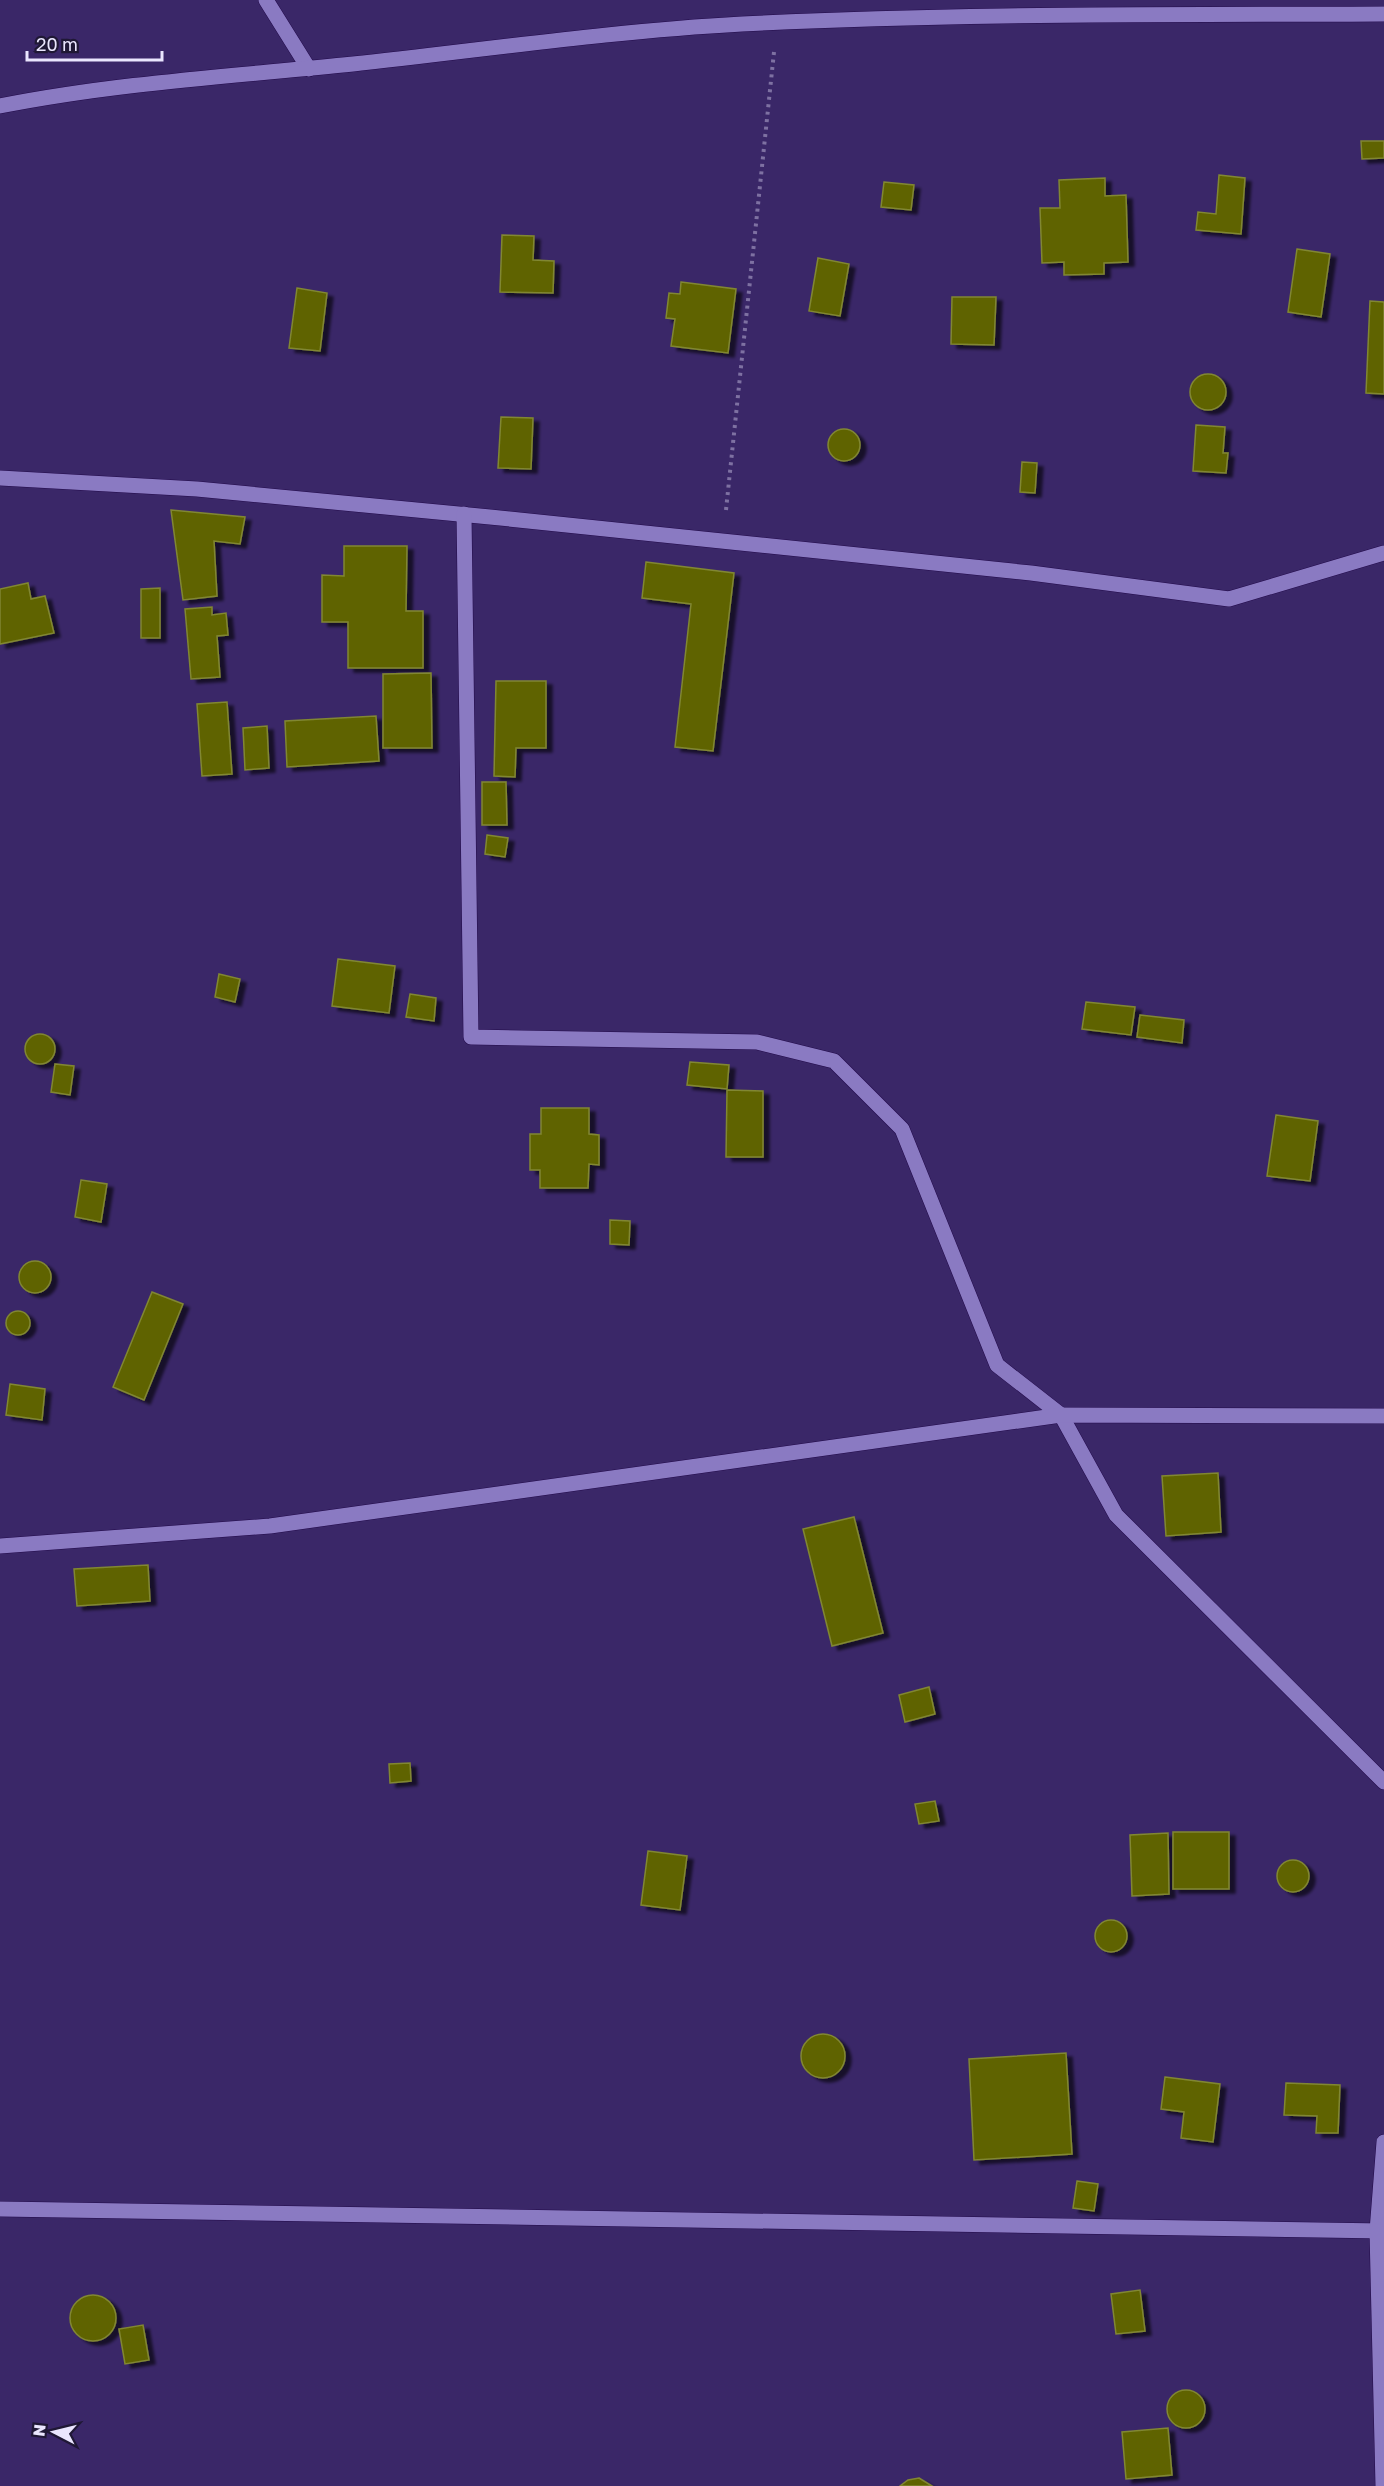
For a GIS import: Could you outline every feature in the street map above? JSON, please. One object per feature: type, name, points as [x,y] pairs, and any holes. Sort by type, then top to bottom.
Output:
[{"type":"street","points":[[266,0],[309,69]]},
{"type":"street","points":[[0,106],[71,92],[309,69],[584,36],[777,23],[1058,14],[1384,14]]},
{"type":"street","points":[[0,477],[197,489],[464,514],[1031,573],[1229,599],[1384,553]]},
{"type":"street","points":[[464,514],[471,1037],[757,1042],[834,1061],[902,1129],[997,1365],[1060,1415],[1116,1515],[1384,1782]]},
{"type":"street","points":[[0,1546],[270,1526],[1060,1415],[1384,1416]]},
{"type":"street","points":[[1383,2486],[1380,2231],[1384,2142]]},
{"type":"street","points":[[0,2209],[1380,2231]]},
{"type":"path","points":[[723,541],[777,23]]},
{"type":"building","points":[[1361,141],[1384,141],[1384,158],[1362,159]]},
{"type":"building","points":[[1219,175],[1245,178],[1241,234],[1196,230],[1198,212],[1216,214]]},
{"type":"building","points":[[1105,178],[1105,196],[1126,195],[1128,262],[1104,263],[1104,274],[1064,275],[1064,262],[1042,263],[1040,208],[1060,208],[1059,180]]},
{"type":"building","points":[[884,182],[914,185],[911,210],[881,207]]},
{"type":"building","points":[[502,235],[534,236],[533,260],[554,261],[553,293],[500,292]]},
{"type":"building","points":[[1297,249],[1330,254],[1321,317],[1288,312]]},
{"type":"building","points":[[818,258],[849,264],[840,316],[809,311]]},
{"type":"building","points":[[681,282],[736,289],[728,353],[671,346],[675,319],[666,318],[669,293],[680,294]]},
{"type":"building","points":[[297,288],[327,293],[320,351],[289,348]]},
{"type":"building","points":[[952,297],[996,297],[994,345],[951,344]]},
{"type":"building","points":[[1370,301],[1384,302],[1384,394],[1366,393]]},
{"type":"building","points":[[1208,374],[1221,379],[1226,392],[1221,405],[1208,410],[1195,405],[1190,392],[1195,379]]},
{"type":"building","points":[[501,417],[533,418],[531,469],[498,468]]},
{"type":"building","points":[[1196,425],[1225,427],[1223,453],[1228,453],[1226,473],[1193,471]]},
{"type":"building","points":[[844,429],[855,434],[860,445],[855,456],[844,461],[833,456],[828,445],[833,434]]},
{"type":"building","points":[[1022,462],[1037,463],[1035,493],[1020,492]]},
{"type":"building","points":[[171,510],[245,517],[240,544],[214,541],[217,596],[183,600]]},
{"type":"building","points":[[344,546],[407,546],[406,611],[423,611],[423,668],[348,668],[348,622],[322,622],[322,575],[344,576]]},
{"type":"building","points":[[646,562],[734,573],[713,751],[675,747],[691,604],[642,598]]},
{"type":"building","points":[[28,583],[31,599],[45,596],[54,633],[0,644],[0,589]]},
{"type":"building","points":[[160,588],[160,638],[141,638],[141,589]]},
{"type":"building","points":[[212,607],[212,615],[226,613],[228,635],[217,636],[220,677],[191,679],[185,609]]},
{"type":"building","points":[[431,673],[432,748],[383,748],[383,674]]},
{"type":"building","points":[[496,681],[546,681],[546,748],[516,748],[515,777],[494,776]]},
{"type":"building","points":[[227,702],[232,774],[202,776],[197,704]]},
{"type":"building","points":[[376,716],[379,761],[287,767],[285,721]]},
{"type":"building","points":[[267,726],[269,768],[245,770],[243,728]]},
{"type":"building","points":[[482,782],[506,782],[507,825],[482,825]]},
{"type":"building","points":[[487,835],[508,838],[505,857],[485,854]]},
{"type":"building","points":[[338,959],[395,966],[389,1013],[332,1006]]},
{"type":"building","points":[[219,974],[240,979],[235,1002],[215,997]]},
{"type":"building","points":[[410,994],[436,998],[434,1021],[406,1017]]},
{"type":"building","points":[[1086,1002],[1135,1007],[1131,1035],[1082,1029]]},
{"type":"building","points":[[1140,1015],[1184,1020],[1182,1043],[1137,1037]]},
{"type":"building","points":[[40,1034],[51,1038],[55,1049],[51,1060],[40,1064],[29,1060],[25,1049],[29,1038]]},
{"type":"building","points":[[690,1062],[729,1065],[727,1089],[687,1085]]},
{"type":"building","points":[[55,1064],[74,1066],[70,1095],[51,1092]]},
{"type":"building","points":[[727,1090],[763,1091],[763,1157],[726,1157]]},
{"type":"building","points":[[541,1108],[589,1108],[589,1134],[599,1135],[599,1165],[589,1164],[588,1188],[540,1188],[540,1170],[530,1170],[530,1134],[541,1134]]},
{"type":"building","points":[[1276,1115],[1318,1121],[1310,1181],[1267,1176]]},
{"type":"building","points":[[81,1180],[107,1184],[101,1222],[75,1217]]},
{"type":"building","points":[[610,1220],[630,1221],[629,1245],[610,1244]]},
{"type":"building","points":[[35,1261],[46,1266],[51,1277],[46,1288],[35,1293],[24,1288],[19,1277],[24,1266]]},
{"type":"building","points":[[152,1292],[183,1304],[144,1400],[113,1387]]},
{"type":"building","points":[[18,1311],[27,1314],[30,1323],[27,1332],[18,1335],[9,1332],[6,1323],[9,1314]]},
{"type":"building","points":[[10,1384],[45,1389],[42,1420],[6,1415]]},
{"type":"building","points":[[1218,1473],[1221,1532],[1166,1536],[1162,1476]]},
{"type":"building","points":[[854,1517],[883,1633],[832,1646],[803,1529]]},
{"type":"building","points":[[148,1565],[150,1601],[77,1606],[74,1569]]},
{"type":"building","points":[[929,1687],[935,1714],[905,1722],[899,1695]]},
{"type":"building","points":[[410,1763],[411,1781],[390,1783],[389,1764]]},
{"type":"building","points":[[935,1801],[939,1821],[919,1824],[915,1804]]},
{"type":"building","points":[[1173,1832],[1229,1832],[1229,1889],[1173,1889]]},
{"type":"building","points":[[1168,1833],[1169,1894],[1132,1896],[1130,1835]]},
{"type":"building","points":[[648,1851],[687,1856],[680,1910],[641,1905]]},
{"type":"building","points":[[1293,1860],[1304,1865],[1309,1876],[1304,1887],[1293,1892],[1282,1887],[1277,1876],[1282,1865]]},
{"type":"building","points":[[1111,1920],[1122,1925],[1127,1936],[1122,1947],[1111,1952],[1100,1947],[1095,1936],[1100,1925]]},
{"type":"building","points":[[823,2034],[838,2041],[845,2056],[838,2071],[823,2078],[808,2071],[801,2056],[808,2041]]},
{"type":"building","points":[[1066,2053],[1072,2154],[974,2160],[969,2059]]},
{"type":"building","points":[[1165,2077],[1220,2084],[1213,2142],[1181,2138],[1184,2112],[1161,2109]]},
{"type":"building","points":[[1286,2083],[1340,2085],[1338,2133],[1316,2133],[1317,2116],[1284,2115]]},
{"type":"building","points":[[1077,2181],[1098,2184],[1094,2211],[1073,2208]]},
{"type":"building","points":[[1140,2290],[1145,2331],[1116,2334],[1111,2294]]},
{"type":"building","points":[[93,2295],[109,2302],[116,2318],[109,2334],[93,2341],[77,2334],[70,2318],[77,2302]]},
{"type":"building","points":[[143,2325],[149,2360],[125,2364],[119,2329]]},
{"type":"building","points":[[1186,2390],[1200,2395],[1205,2409],[1200,2423],[1186,2428],[1172,2423],[1167,2409],[1172,2395]]},
{"type":"building","points":[[1168,2428],[1172,2475],[1126,2479],[1122,2432]]},
{"type":"building","points":[[919,2478],[932,2486],[900,2486],[908,2480]]}]
